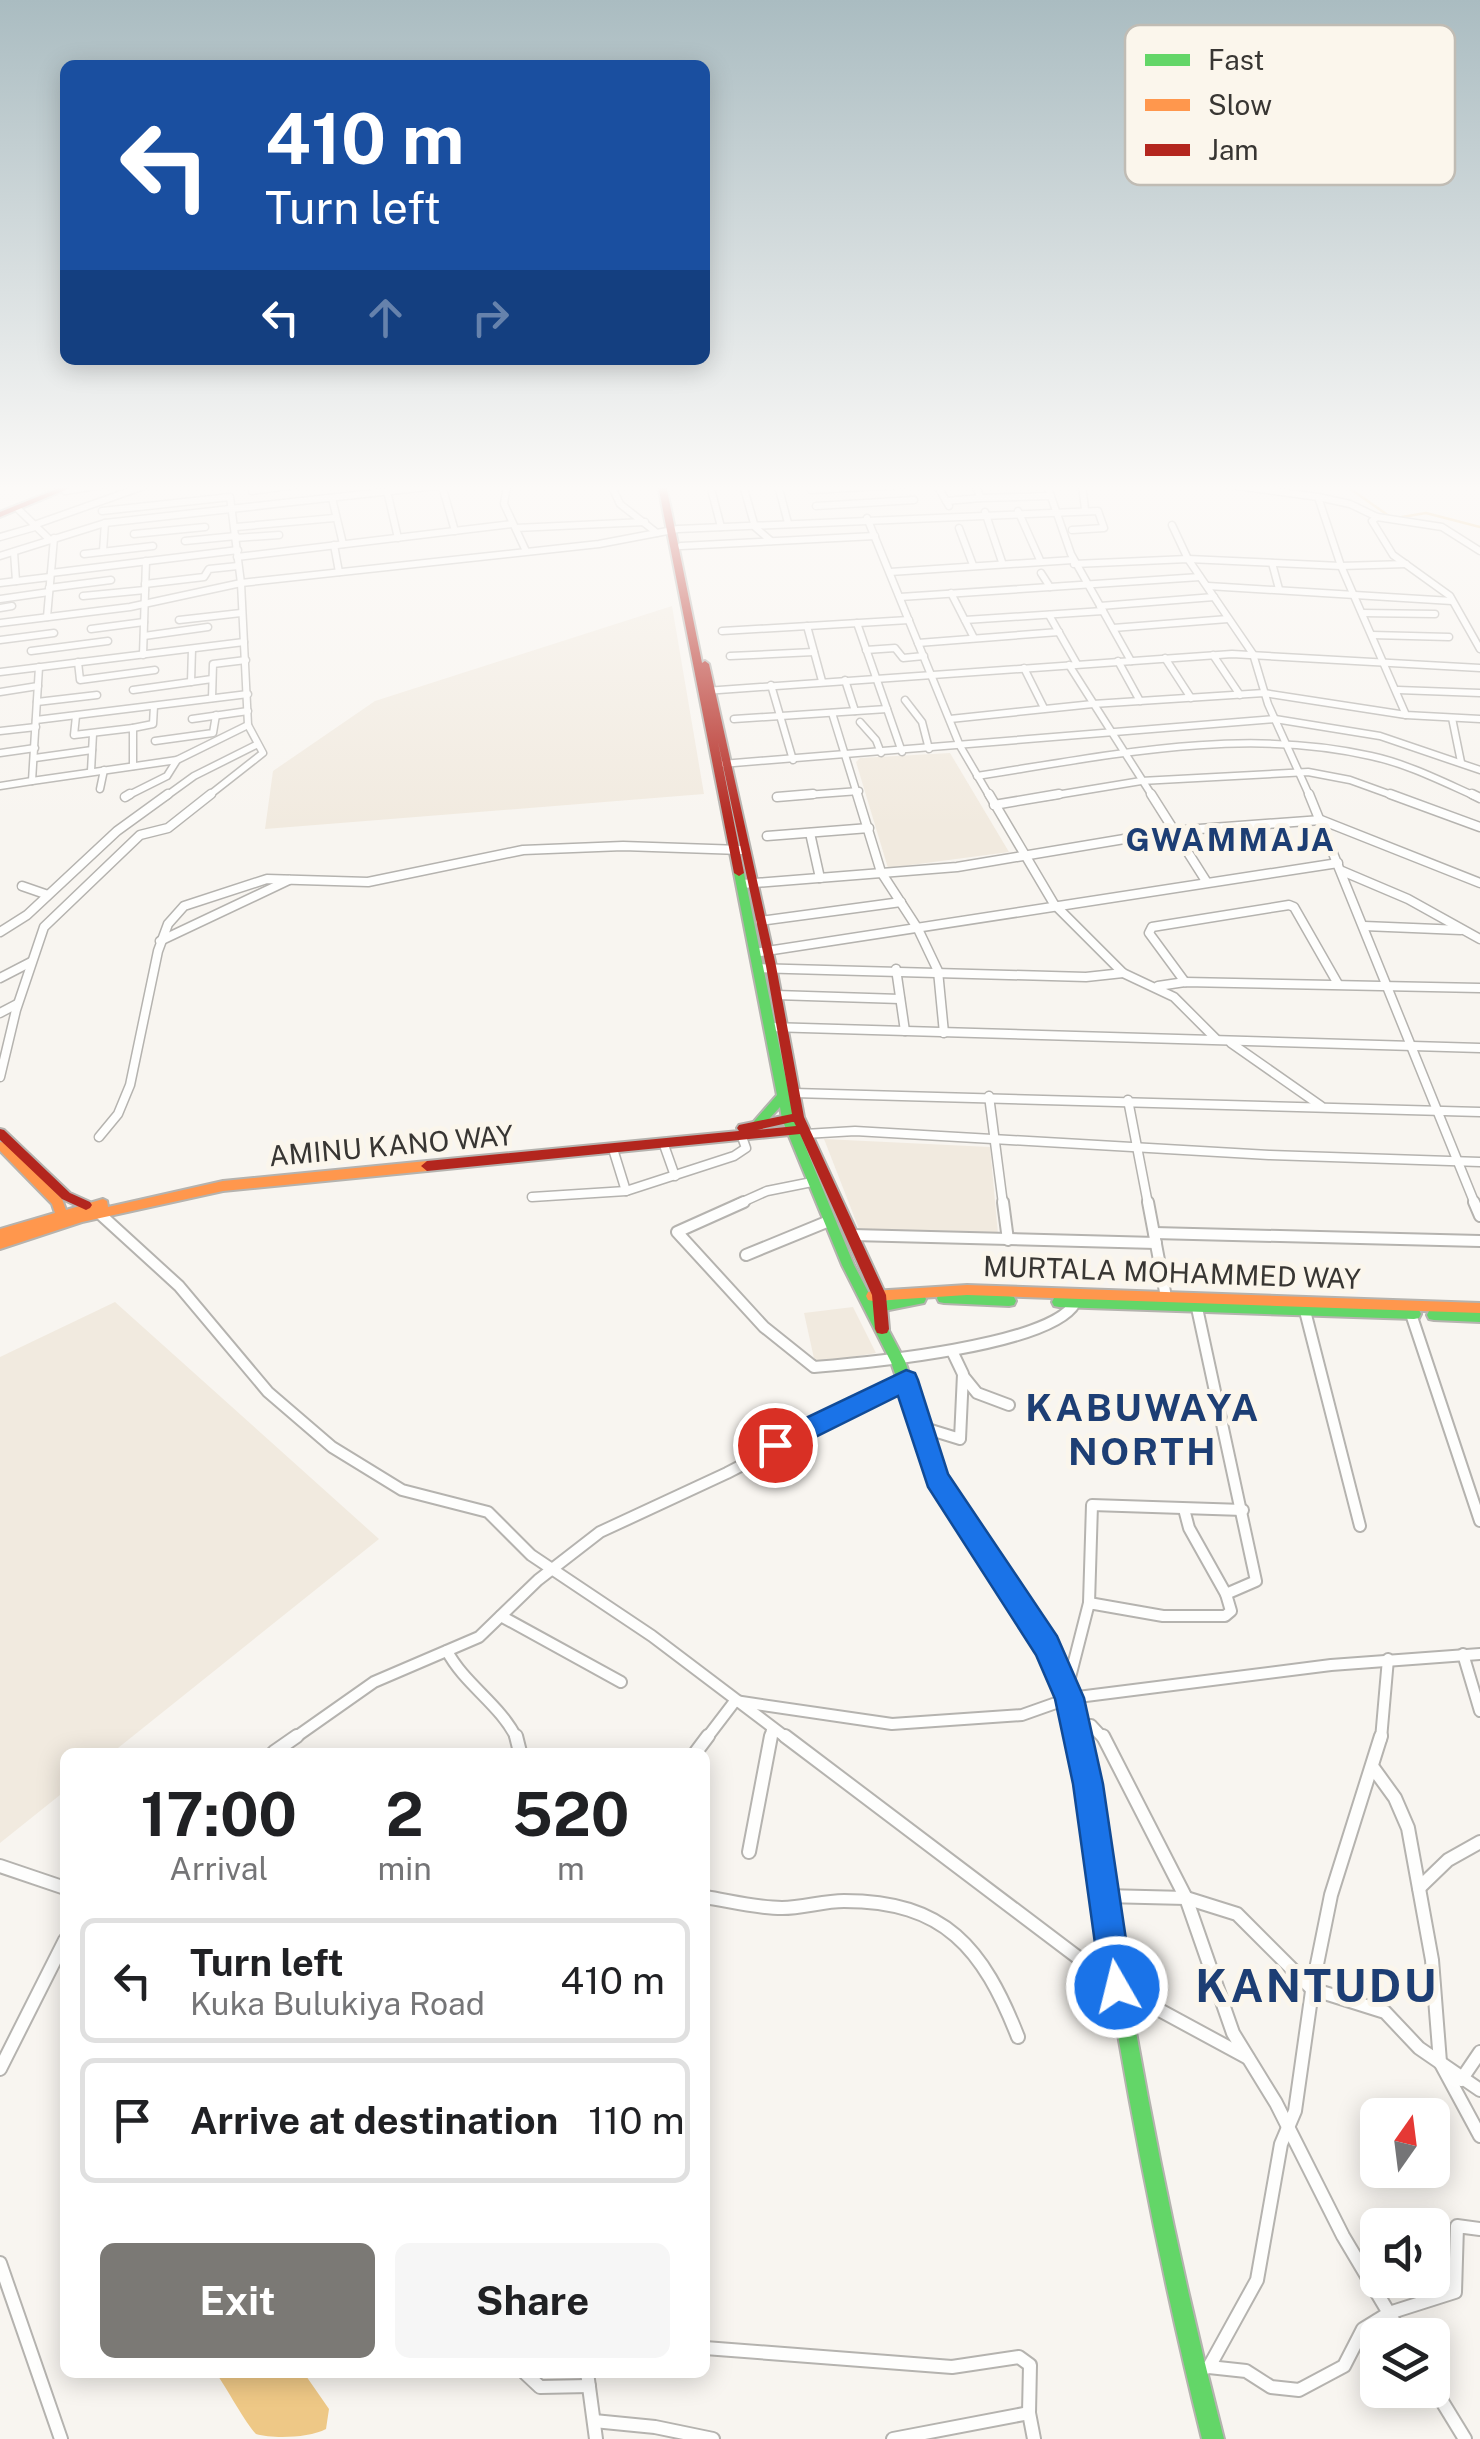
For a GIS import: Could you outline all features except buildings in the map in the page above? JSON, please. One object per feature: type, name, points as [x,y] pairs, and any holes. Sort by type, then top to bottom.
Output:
[{"type":"main road","points":[[685,599],[707,691]]},
{"type":"main road","points":[[690,599],[789,1094],[812,1182],[865,1303],[898,1361],[944,1491],[1046,1646],[1068,1694],[1117,1987],[1202,2369],[1213,2439]]},
{"type":"main road","points":[[762,960],[776,995],[776,1028]]},
{"type":"main road","points":[[761,1130],[789,1094]]},
{"type":"main road","name":"AMINU KANO WAY","points":[[375,1167],[664,1145],[742,1137],[761,1130]]},
{"type":"main road","name":"AMINU KANO WAY","points":[[0,1234],[61,1214],[223,1186],[375,1167],[761,1130],[798,1130]]},
{"type":"main road","points":[[798,1130],[870,1274],[881,1300],[882,1328]]},
{"type":"main road","points":[[0,1133],[66,1196],[94,1209]]},
{"type":"main road","points":[[0,1144],[58,1202],[61,1214]]},
{"type":"main road","name":"AMINU KANO WAY","points":[[0,1244],[94,1209]]},
{"type":"main road","points":[[870,1274],[884,1286],[910,1292]]},
{"type":"main road","name":"MURTALA MOHAMMED WAY","points":[[865,1303],[910,1292],[968,1290],[1480,1308]]},
{"type":"main road","name":"MURTALA MOHAMMED WAY","points":[[881,1300],[946,1298],[1480,1317]]},
{"type":"street","points":[[4,622],[14,599]]},
{"type":"street","points":[[47,618],[48,599]]},
{"type":"street","points":[[79,614],[82,599]]},
{"type":"street","points":[[144,599],[144,655]]},
{"type":"street","points":[[4,622],[173,599]]},
{"type":"street","points":[[178,599],[179,631]]},
{"type":"street","points":[[0,1077],[18,1004],[44,927],[140,835],[166,830],[264,753],[256,745],[248,724],[242,599]]},
{"type":"street","points":[[901,599],[960,746],[1028,854],[1054,904],[1123,973],[1182,1003],[1216,1039]]},
{"type":"street","points":[[954,599],[974,638]]},
{"type":"street","points":[[1095,599],[1131,660]]},
{"type":"street","points":[[965,620],[1206,599]]},
{"type":"street","points":[[1215,599],[1253,654],[1264,693],[1415,1046],[1480,1216]]},
{"type":"street","points":[[1355,599],[1398,690],[1403,714],[1399,738]]},
{"type":"street","points":[[1428,599],[1452,601],[1480,649]]},
{"type":"street","points":[[0,608],[12,606]]},
{"type":"street","points":[[90,643],[92,612]]},
{"type":"street","points":[[179,620],[242,613]]},
{"type":"street","points":[[1362,613],[1435,614]]},
{"type":"street","points":[[1049,615],[1093,704],[1206,882]]},
{"type":"street","points":[[54,648],[56,616]]},
{"type":"street","points":[[722,631],[736,638],[807,626],[909,620]]},
{"type":"street","points":[[1113,628],[1228,620]]},
{"type":"street","points":[[91,628],[144,622]]},
{"type":"street","points":[[857,623],[902,752]]},
{"type":"street","points":[[144,636],[208,624],[208,647]]},
{"type":"street","points":[[106,659],[110,626]]},
{"type":"street","points":[[807,626],[822,681]]},
{"type":"street","points":[[918,643],[1059,632]]},
{"type":"street","points":[[0,640],[54,633]]},
{"type":"street","points":[[1372,635],[1449,637]]},
{"type":"street","points":[[29,668],[32,636]]},
{"type":"street","points":[[736,638],[734,656],[814,652]]},
{"type":"street","points":[[31,651],[108,641]]},
{"type":"street","points":[[0,672],[244,642]]},
{"type":"street","points":[[866,650],[895,648],[903,658],[924,656]]},
{"type":"street","points":[[191,682],[192,649]]},
{"type":"street","points":[[155,654],[156,687]]},
{"type":"street","points":[[707,691],[1213,655],[1480,668]]},
{"type":"street","points":[[1213,655],[1240,695]]},
{"type":"street","points":[[1166,658],[1191,698]]},
{"type":"street","points":[[190,667],[246,660]]},
{"type":"street","points":[[78,662],[77,679],[154,670]]},
{"type":"street","points":[[1118,662],[1140,701]]},
{"type":"street","points":[[212,698],[213,664]]},
{"type":"street","points":[[32,780],[39,667]]},
{"type":"street","points":[[1024,668],[1044,708]]},
{"type":"street","points":[[133,709],[134,675]]},
{"type":"street","points":[[96,713],[97,679]]},
{"type":"street","points":[[134,690],[212,680]]},
{"type":"street","points":[[845,680],[855,711]]},
{"type":"street","points":[[771,685],[793,760]]},
{"type":"street","points":[[0,693],[38,686]]},
{"type":"street","points":[[1398,690],[1480,693]]},
{"type":"street","points":[[950,719],[1044,708],[1264,693],[1403,714],[1480,719]]},
{"type":"street","points":[[0,731],[96,713],[248,694]]},
{"type":"street","points":[[38,702],[97,695]]},
{"type":"street","points":[[905,700],[922,722],[929,749]]},
{"type":"street","points":[[192,701],[192,736]]},
{"type":"street","points":[[74,735],[154,722],[154,706]]},
{"type":"street","points":[[734,719],[887,709]]},
{"type":"street","points":[[192,718],[248,711]]},
{"type":"street","points":[[832,713],[881,872],[918,929],[938,971],[944,1032]]},
{"type":"street","points":[[156,741],[214,732],[216,715]]},
{"type":"street","points":[[73,753],[76,716]]},
{"type":"street","points":[[1452,718],[1463,763]]},
{"type":"street","points":[[722,764],[1276,719],[1399,738],[1478,769]]},
{"type":"street","points":[[860,722],[882,753]]},
{"type":"street","points":[[0,786],[176,760],[248,724]]},
{"type":"street","points":[[133,728],[133,766]]},
{"type":"street","points":[[91,771],[92,734]]},
{"type":"street","points":[[977,776],[1124,754],[1285,743],[1372,756],[1480,798]]},
{"type":"street","points":[[0,932],[48,896],[118,830],[194,776],[256,745]]},
{"type":"street","points":[[0,753],[35,748]]},
{"type":"street","points":[[35,758],[92,750]]},
{"type":"street","points":[[1463,763],[1475,758]]},
{"type":"street","points":[[124,797],[167,776],[176,760]]},
{"type":"street","points":[[100,790],[104,770]]},
{"type":"street","points":[[994,805],[1142,781],[1300,772],[1350,780],[1480,827]]},
{"type":"street","points":[[777,797],[859,791]]},
{"type":"street","points":[[746,884],[957,867],[1172,831],[1321,820],[1418,854],[1480,883]]},
{"type":"street","points":[[767,836],[869,828]]},
{"type":"street","points":[[810,832],[820,878]]},
{"type":"street","points":[[98,1136],[108,1128],[131,1086],[160,942],[175,914],[184,906],[267,878],[388,880],[509,852],[553,848],[740,851]]},
{"type":"street","points":[[762,960],[1054,904],[1340,867],[1480,939]]},
{"type":"street","points":[[160,942],[290,879]]},
{"type":"street","points":[[22,886],[48,896]]},
{"type":"street","points":[[758,929],[901,902]]},
{"type":"street","points":[[1185,982],[1150,933],[1152,927],[1289,905],[1294,907],[1338,984]]},
{"type":"street","points":[[0,920],[10,926]]},
{"type":"street","points":[[1364,926],[1463,930]]},
{"type":"street","points":[[762,960],[1086,977],[1123,973]]},
{"type":"street","points":[[0,978],[31,962]]},
{"type":"street","points":[[896,969],[904,1031]]},
{"type":"street","points":[[1155,986],[1185,982],[1480,988]]},
{"type":"street","points":[[776,995],[900,999]]},
{"type":"street","points":[[0,1013],[18,1004]]},
{"type":"street","points":[[776,1028],[1480,1048]]},
{"type":"street","points":[[1229,1041],[1257,1065],[1323,1107]]},
{"type":"street","points":[[789,1094],[989,1096],[1480,1112]]},
{"type":"street","points":[[989,1096],[1008,1240]]},
{"type":"street","points":[[1128,1100],[1166,1297]]},
{"type":"street","points":[[798,1130],[1480,1162]]},
{"type":"street","points":[[532,1197],[626,1191],[740,1153],[746,1148],[742,1137]]},
{"type":"street","points":[[664,1145],[676,1176]]},
{"type":"street","points":[[613,1149],[626,1191]]},
{"type":"street","points":[[812,1182],[767,1191],[678,1232],[764,1327],[810,1365],[898,1361],[952,1351],[1061,1320],[1070,1314],[1075,1302]]},
{"type":"street","points":[[94,1209],[180,1286],[268,1392],[332,1447],[402,1490],[488,1512],[531,1554],[652,1636],[1117,1987],[1248,2058]]},
{"type":"street","points":[[746,1255],[829,1220]]},
{"type":"street","points":[[853,1236],[1480,1242]]},
{"type":"street","points":[[1197,1308],[1256,1581],[1226,1594]]},
{"type":"street","points":[[1305,1311],[1360,1526]]},
{"type":"street","points":[[1411,1314],[1480,1521]]},
{"type":"street","points":[[952,1351],[977,1393],[1009,1405]]},
{"type":"street","points":[[920,1427],[960,1439],[963,1374]]},
{"type":"street","points":[[280,1748],[374,1682],[479,1637],[538,1580],[600,1532],[727,1473],[906,1380]]},
{"type":"street","points":[[1068,1694],[1088,1603],[1092,1504],[1243,1510]]},
{"type":"street","points":[[1088,1603],[1163,1616],[1205,1618],[1229,1614],[1226,1594],[1189,1528],[1184,1509]]},
{"type":"street","points":[[500,1616],[621,1682]]},
{"type":"street","points":[[447,1652],[463,1681],[509,1721],[519,1748]]},
{"type":"street","points":[[1463,1654],[1480,1710]]},
{"type":"street","points":[[735,1701],[892,1724],[1022,1715],[1068,1694],[1388,1659],[1480,1654]]},
{"type":"street","points":[[1202,2369],[1257,2280],[1288,2126],[1295,2111],[1312,1988],[1331,1894],[1380,1748],[1388,1659]]},
{"type":"street","points":[[699,1748],[735,1701]]},
{"type":"street","points":[[1076,1727],[1091,1724],[1100,1731],[1186,1898],[1233,2033],[1392,2318]]},
{"type":"street","points":[[749,1852],[772,1730]]},
{"type":"street","points":[[1374,1769],[1395,1798],[1408,1828],[1432,1960],[1440,2062],[1480,2136]]},
{"type":"street","points":[[1419,1888],[1448,1860],[1480,1842]]},
{"type":"street","points":[[0,1866],[60,1886]]},
{"type":"street","points":[[1104,1896],[1186,1898],[1237,1914],[1312,1988],[1385,2012],[1403,2034],[1460,2080],[1480,2090]]},
{"type":"street","points":[[710,1898],[780,1908],[840,1901],[879,1903],[929,1913],[978,1956],[1000,1985],[1018,2036]]},
{"type":"street","points":[[0,2069],[60,1950]]},
{"type":"street","points":[[1460,2080],[1480,2052]]},
{"type":"street","points":[[1202,2369],[1246,2370],[1271,2388],[1299,2390],[1344,2366],[1364,2329],[1389,2313],[1455,2292],[1457,2226],[1480,2230]]},
{"type":"street","points":[[0,2263],[42,2373],[61,2439]]},
{"type":"street","points":[[710,2348],[952,2366],[1019,2357],[1030,2365],[1029,2413],[1034,2439]]},
{"type":"street","points":[[530,2378],[540,2387],[588,2379],[596,2434],[655,2427],[714,2439]]},
{"type":"street","points":[[1446,2408],[1465,2439]]},
{"type":"street","points":[[893,2439],[1029,2413]]},
{"type":"shaded area","points":[[672,606],[704,794],[265,829],[273,771],[375,701]]},
{"type":"shaded area","points":[[950,753],[1009,852],[888,868],[856,762],[860,758]]},
{"type":"shaded area","points":[[824,1139],[990,1147],[998,1234],[859,1229]]},
{"type":"shaded area","points":[[115,1302],[379,1539],[118,1748],[60,1748],[60,1795],[0,1843],[0,1357]]},
{"type":"shaded area","points":[[853,1307],[876,1353],[815,1363],[804,1313]]},
{"type":"shaded area","points":[[219,2378],[307,2378],[329,2409],[326,2429],[310,2434],[256,2434]]},
{"type":"traffic: fast","points":[[739,873],[788,1119],[848,1265],[898,1361],[937,1478],[960,1514]]},
{"type":"traffic: fast","points":[[755,1127],[783,1096]]},
{"type":"traffic: fast","points":[[944,1298],[1009,1301]]},
{"type":"traffic: fast","points":[[875,1308],[919,1299]]},
{"type":"traffic: fast","points":[[1059,1302],[1414,1314]]},
{"type":"traffic: fast","points":[[1434,1315],[1480,1317]]},
{"type":"traffic: fast","points":[[1098,1853],[1147,2148],[1177,2294],[1213,2439]]},
{"type":"traffic: slow","points":[[2,1146],[58,1202],[61,1214]]},
{"type":"traffic: slow","points":[[0,1244],[82,1217],[223,1186],[427,1166]]},
{"type":"traffic: slow","points":[[0,1234],[103,1204]]},
{"type":"traffic: slow","points":[[873,1296],[967,1290],[1480,1308]]},
{"type":"traffic: jam","points":[[685,599],[739,873]]},
{"type":"traffic: jam","points":[[705,664],[771,966],[798,1117],[879,1295],[882,1329]]},
{"type":"traffic: jam","points":[[743,1128],[792,1118]]},
{"type":"traffic: jam","points":[[427,1166],[797,1130]]},
{"type":"traffic: jam","points":[[0,1133],[66,1196],[86,1205]]},
{"type":"traffic: jam","points":[[960,1514],[1046,1646],[1070,1698],[1098,1853]]},
{"type":"district","name":"GWAMMAJA","points":[[1231,839]]},
{"type":"district","name":"KABUWAYA NORTH","points":[[1143,1429]]},
{"type":"district","name":"KANTUDU","points":[[1317,1985]]},
{"type":"route","points":[[775,1445],[906,1380],[937,1478],[950,1504],[1046,1646],[1070,1698],[1088,1784],[1117,1987]]}]
